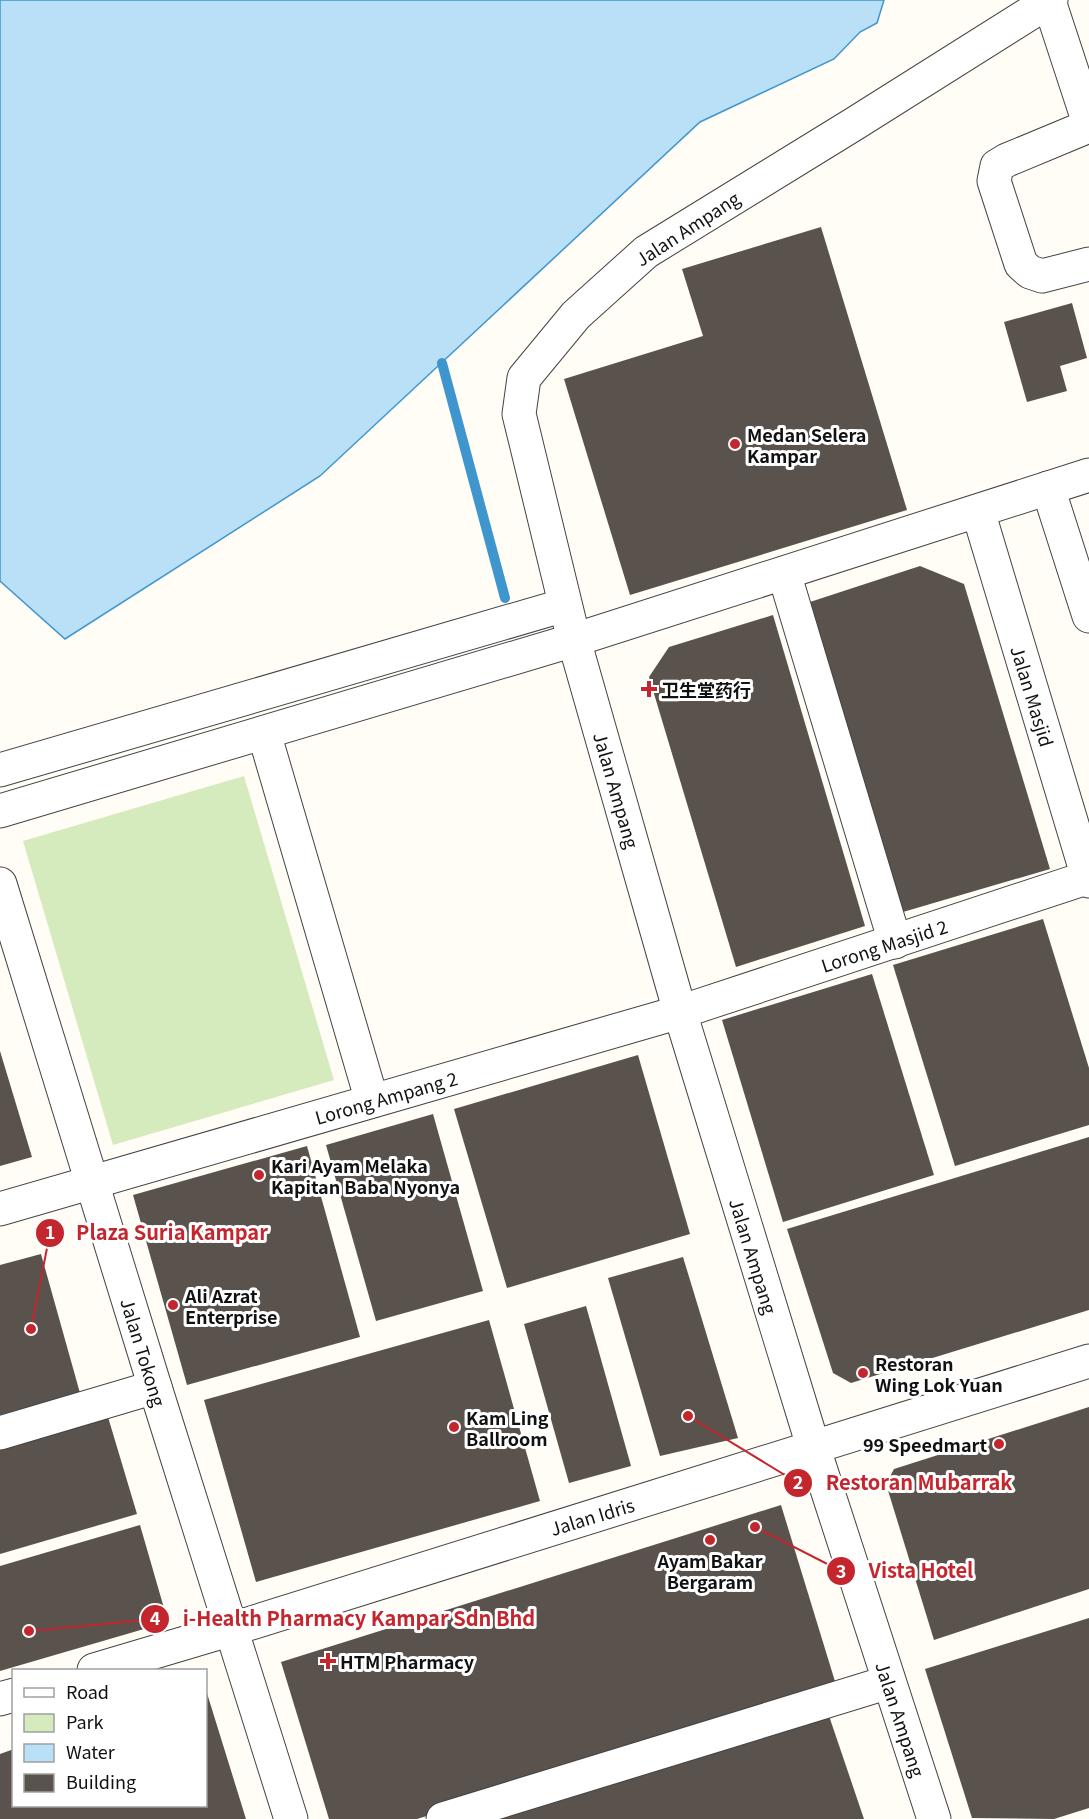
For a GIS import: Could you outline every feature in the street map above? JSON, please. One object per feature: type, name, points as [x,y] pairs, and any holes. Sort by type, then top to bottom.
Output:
[{"type":"street","points":[[1050,1],[1089,125],[1007,160],[997,166],[994,181],[1021,264],[1030,272],[1042,276],[1089,264]]},
{"type":"street","name":"Jalan Ampang","points":[[934,1819],[813,1446],[680,1012],[574,640],[519,414],[524,378],[576,315],[645,252],[1050,1]]},
{"type":"street","points":[[0,811],[574,640],[1089,474]]},
{"type":"street","points":[[1048,488],[1089,616]]},
{"type":"street","name":"Jalan Masjid","points":[[978,511],[1089,878]]},
{"type":"street","points":[[784,573],[895,942]]},
{"type":"street","points":[[0,770],[565,605]]},
{"type":"street","points":[[264,733],[372,1101]]},
{"type":"street","name":"Lorong Masjid 2","points":[[680,1012],[1089,878]]},
{"type":"street","name":"Jalan Tokong","points":[[0,884],[7,931],[92,1182],[291,1819]]},
{"type":"street","name":"Lorong Ampang 2","points":[[0,1209],[680,1012]]},
{"type":"street","name":"Jalan Idris","points":[[101,1669],[1089,1361]]},
{"type":"street","points":[[0,1433],[155,1387]]},
{"type":"street","points":[[443,1819],[889,1682]]},
{"type":"green space","points":[[244,776],[334,1080],[113,1145],[23,841]]},
{"type":"water","points":[[0,0],[884,0],[877,23],[860,32],[834,59],[700,122],[320,476],[65,639],[0,581]]},
{"type":"building","name":"Medan Selera Kampar","points":[[821,227],[907,510],[630,595],[564,379],[703,336],[682,269]]},
{"type":"building","points":[[1072,303],[1087,358],[1060,366],[1067,391],[1027,402],[1004,322]]},
{"type":"building","points":[[920,566],[964,584],[1050,869],[903,912],[810,602]]},
{"type":"building","points":[[773,615],[865,926],[736,967],[649,677],[669,647]]},
{"type":"building","points":[[1043,919],[1089,1068],[1089,1125],[955,1166],[893,965]]},
{"type":"building","points":[[872,974],[934,1175],[783,1222],[722,1020]]},
{"type":"building","points":[[0,1051],[32,1157],[0,1166]]},
{"type":"building","points":[[638,1055],[690,1234],[507,1288],[454,1109]]},
{"type":"building","points":[[433,1114],[483,1291],[376,1321],[326,1145]]},
{"type":"building","points":[[1089,1137],[1089,1310],[851,1383],[833,1373],[787,1229]]},
{"type":"building","points":[[307,1146],[360,1337],[187,1385],[133,1195]]},
{"type":"building","points":[[41,1254],[80,1393],[0,1415],[0,1265]]},
{"type":"building","points":[[683,1257],[738,1438],[660,1456],[608,1278]]},
{"type":"building","points":[[586,1306],[631,1466],[569,1483],[524,1324]]},
{"type":"building","points":[[489,1320],[540,1501],[256,1582],[204,1400]]},
{"type":"building","points":[[1089,1407],[1089,1589],[934,1640],[886,1484],[894,1469]]},
{"type":"building","points":[[108,1417],[137,1514],[0,1554],[0,1449]]},
{"type":"building","points":[[781,1505],[837,1688],[417,1819],[329,1819],[281,1662]]},
{"type":"building","points":[[140,1525],[168,1622],[0,1671],[0,1566]]},
{"type":"building","points":[[1089,1618],[1089,1808],[1054,1819],[972,1818],[925,1669]]},
{"type":"building","points":[[207,1693],[246,1819],[0,1819],[0,1754],[12,1750],[12,1807],[207,1807]]},
{"type":"building","points":[[826,1707],[864,1819],[472,1819]]},
{"type":"waterway","points":[[442,363],[505,598]]},
{"type":"place","name":"Medan Selera Kampar","points":[[735,444]]},
{"type":"place","name":"卫生堂药行","points":[[649,689]]},
{"type":"place","name":"Kari Ayam Melaka Kapitan Baba Nyonya","points":[[259,1175]]},
{"type":"place","name":"Ali Azrat Enterprise","points":[[173,1305]]},
{"type":"place","name":"Plaza Suria Kampar","points":[[31,1329]]},
{"type":"place","name":"Restoran Wing Lok Yuan","points":[[863,1373]]},
{"type":"place","name":"Restoran Mubarrak","points":[[688,1416]]},
{"type":"place","name":"Kam Ling Ballroom","points":[[454,1427]]},
{"type":"place","name":"99 Speedmart","points":[[999,1444]]},
{"type":"place","name":"Vista Hotel","points":[[755,1527]]},
{"type":"place","name":"Ayam Bakar Bergaram","points":[[710,1540]]},
{"type":"place","name":"i-Health Pharmacy Kampar Sdn Bhd","points":[[29,1631]]},
{"type":"place","name":"HTM Pharmacy","points":[[328,1661]]}]
